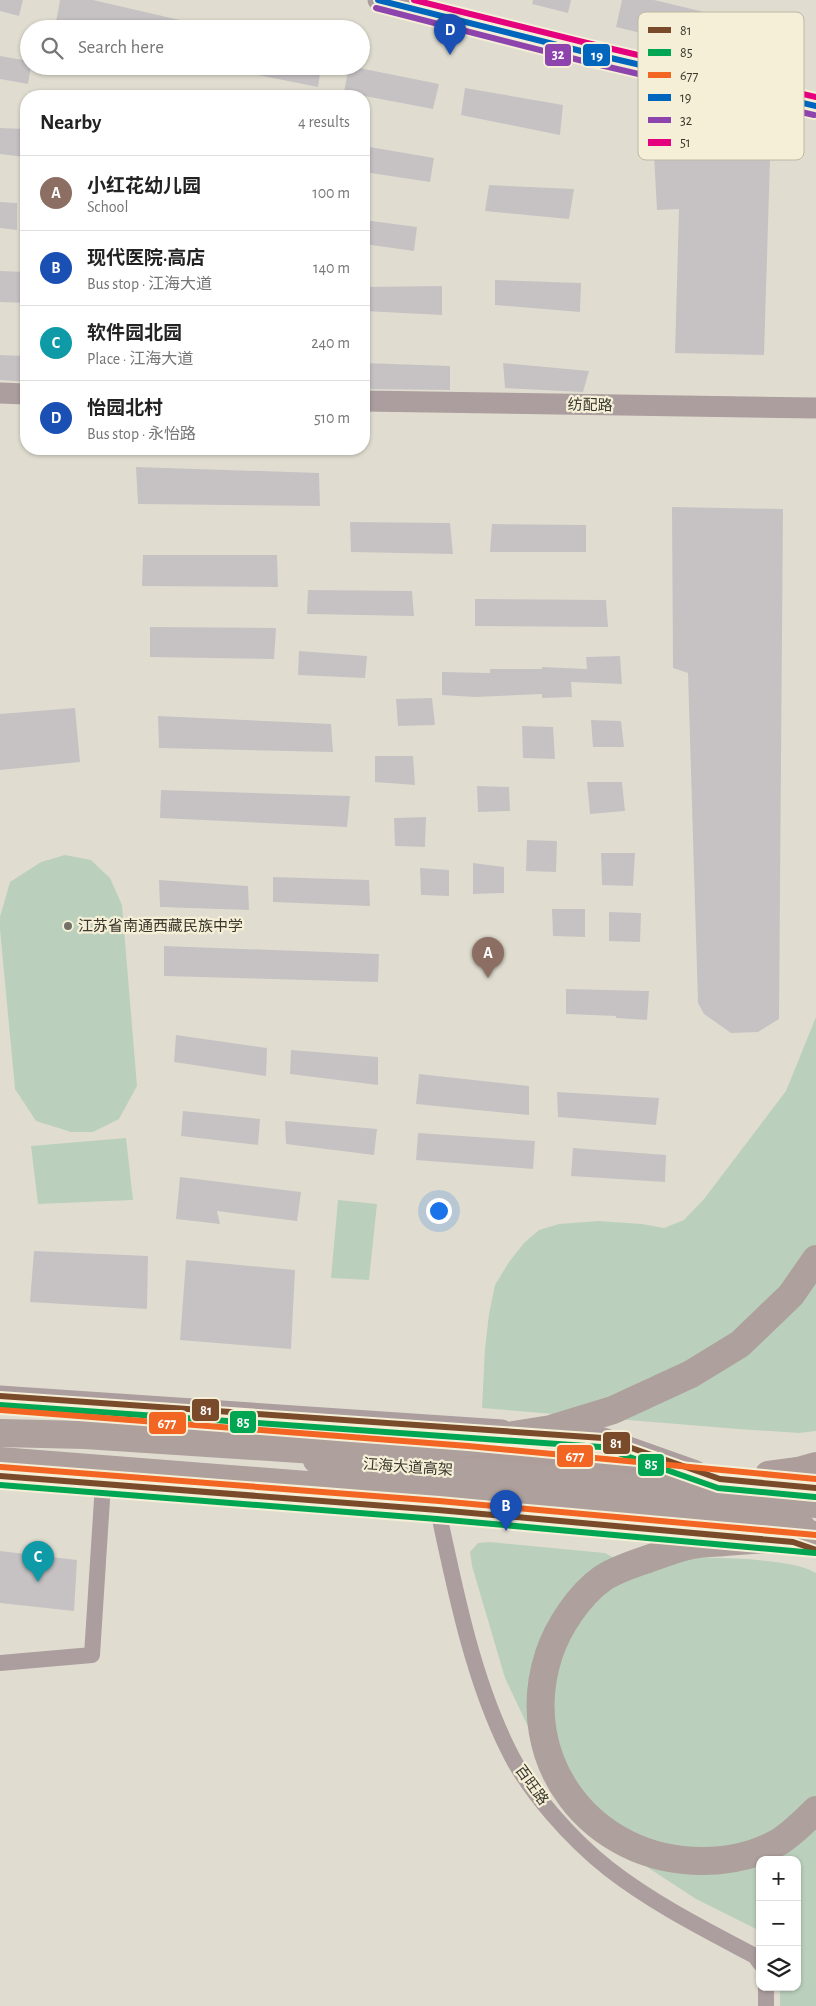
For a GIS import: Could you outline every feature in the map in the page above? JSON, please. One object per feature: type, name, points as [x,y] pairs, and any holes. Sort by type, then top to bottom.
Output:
[{"type":"highway","points":[[0,1433],[85,1435],[329,1451],[469,1442],[551,1429],[613,1410],[691,1374],[740,1344],[791,1295],[816,1259]]},
{"type":"highway","name":"江海大道高架","points":[[0,1437],[468,1472],[816,1504]]},
{"type":"highway","name":"江海大道高架","points":[[0,1461],[447,1496],[811,1540]]},
{"type":"highway","points":[[811,1540],[691,1545],[629,1566],[603,1579],[567,1616],[553,1644],[545,1668],[539,1711],[546,1750],[559,1781],[577,1806],[598,1826],[621,1840],[643,1850],[670,1858],[690,1861],[717,1861],[746,1855],[779,1842],[816,1810]]},
{"type":"main road","points":[[0,1419],[467,1455],[816,1488]]},
{"type":"main road","points":[[720,1479],[798,1470],[816,1465]]},
{"type":"main road","points":[[0,1476],[811,1540]]},
{"type":"street","points":[[378,0],[638,64]]},
{"type":"street","points":[[0,393],[20,394]]},
{"type":"street","name":"纺配路","points":[[370,402],[816,408]]},
{"type":"street","points":[[0,1396],[603,1438],[720,1479]]},
{"type":"street","points":[[0,1663],[92,1655],[103,1484]]},
{"type":"street","name":"百旺路","points":[[438,1510],[453,1579],[485,1698],[508,1750],[532,1789],[568,1830],[609,1869],[664,1906],[756,1956]]},
{"type":"street","points":[[766,1991],[766,2006]]},
{"type":"green space","points":[[65,855],[91,860],[110,878],[122,905],[137,1086],[119,1119],[93,1132],[71,1132],[36,1121],[15,1089],[0,917],[10,882],[41,862]]},
{"type":"green space","points":[[816,1017],[816,1431],[799,1433],[738,1429],[482,1408],[485,1348],[495,1285],[509,1262],[524,1243],[539,1230],[559,1224],[598,1221],[642,1224],[664,1228],[684,1220],[704,1199],[786,1091]]},
{"type":"green space","points":[[126,1138],[133,1200],[38,1204],[31,1146]]},
{"type":"green space","points":[[338,1200],[377,1204],[369,1280],[331,1278]]},
{"type":"green space","points":[[490,1542],[605,1553],[620,1561],[694,1558],[749,1559],[792,1565],[816,1573],[816,2006],[780,2006],[780,1991],[801,1991],[801,1856],[756,1856],[756,1929],[696,1899],[619,1846],[547,1767],[505,1678],[472,1566],[470,1552],[478,1543]]},
{"type":"building","points":[[0,0],[23,0],[19,16],[0,11]]},
{"type":"building","points":[[60,0],[93,0],[180,20],[56,20]]},
{"type":"building","points":[[533,0],[571,0],[568,13],[532,4]]},
{"type":"building","points":[[622,0],[654,0],[704,12],[638,12],[638,32],[616,27]]},
{"type":"building","points":[[0,56],[20,59],[20,75],[30,75],[28,84],[0,79]]},
{"type":"building","points":[[370,70],[439,84],[433,109],[370,97],[370,90],[344,90],[347,75],[370,75]]},
{"type":"building","points":[[258,75],[320,75],[318,87]]},
{"type":"building","points":[[465,88],[563,105],[560,135],[461,115]]},
{"type":"building","points":[[0,128],[20,129],[20,156],[0,154]]},
{"type":"building","points":[[370,147],[434,158],[430,182],[370,173]]},
{"type":"building","points":[[654,160],[770,160],[764,355],[675,353],[679,209],[657,210]]},
{"type":"building","points":[[489,185],[574,189],[569,219],[485,211]]},
{"type":"building","points":[[0,202],[17,203],[17,230],[0,228]]},
{"type":"building","points":[[370,221],[417,227],[414,251],[370,245]]},
{"type":"building","points":[[0,271],[20,272],[20,303],[0,302]]},
{"type":"building","points":[[495,280],[581,283],[580,312],[495,305]]},
{"type":"building","points":[[442,286],[442,315],[370,311],[370,287]]},
{"type":"building","points":[[0,355],[20,356],[20,382],[0,380]]},
{"type":"building","points":[[370,363],[450,366],[450,390],[370,389]]},
{"type":"building","points":[[503,363],[589,371],[583,392],[505,388]]},
{"type":"building","points":[[136,467],[319,473],[320,506],[138,504]]},
{"type":"building","points":[[672,507],[783,509],[779,1019],[758,1032],[731,1033],[704,1014],[698,1003],[688,673],[673,668]]},
{"type":"building","points":[[350,522],[450,523],[453,554],[351,552]]},
{"type":"building","points":[[492,524],[586,525],[586,552],[490,552]]},
{"type":"building","points":[[143,555],[277,555],[278,587],[142,586]]},
{"type":"building","points":[[308,590],[412,591],[414,616],[307,614]]},
{"type":"building","points":[[475,599],[606,600],[608,627],[475,626]]},
{"type":"building","points":[[150,627],[276,628],[274,659],[150,657]]},
{"type":"building","points":[[299,651],[367,656],[365,678],[298,675]]},
{"type":"building","points":[[620,656],[622,684],[571,682],[572,697],[542,698],[542,694],[475,697],[442,695],[442,672],[490,673],[490,669],[542,669],[542,667],[587,669],[586,657]]},
{"type":"building","points":[[432,698],[435,725],[398,726],[396,699]]},
{"type":"building","points":[[75,708],[80,762],[0,770],[0,714]]},
{"type":"building","points":[[158,716],[331,724],[333,752],[159,748]]},
{"type":"building","points":[[591,720],[621,721],[624,747],[593,747]]},
{"type":"building","points":[[522,726],[553,727],[555,759],[523,758]]},
{"type":"building","points":[[375,756],[413,756],[415,785],[375,782]]},
{"type":"building","points":[[587,782],[622,782],[625,811],[590,814]]},
{"type":"building","points":[[477,786],[509,787],[510,811],[478,812]]},
{"type":"building","points":[[161,790],[350,796],[347,827],[160,818]]},
{"type":"building","points":[[426,817],[425,847],[395,846],[394,818]]},
{"type":"building","points":[[527,840],[557,841],[556,872],[526,871]]},
{"type":"building","points":[[601,853],[635,853],[633,886],[602,885]]},
{"type":"building","points":[[473,863],[504,867],[504,893],[473,894]]},
{"type":"building","points":[[420,868],[449,870],[449,896],[421,895]]},
{"type":"building","points":[[273,877],[369,880],[370,906],[273,902]]},
{"type":"building","points":[[159,880],[248,886],[249,910],[160,907]]},
{"type":"building","points":[[552,909],[585,909],[585,937],[553,936]]},
{"type":"building","points":[[609,912],[641,913],[640,942],[609,941]]},
{"type":"building","points":[[164,946],[379,954],[378,982],[164,976]]},
{"type":"building","points":[[566,989],[649,991],[647,1020],[616,1018],[616,1016],[566,1014]]},
{"type":"building","points":[[176,1035],[267,1048],[266,1076],[174,1062]]},
{"type":"building","points":[[291,1050],[378,1057],[378,1085],[290,1074]]},
{"type":"building","points":[[419,1074],[529,1086],[529,1115],[416,1104]]},
{"type":"building","points":[[557,1092],[659,1098],[656,1125],[558,1117]]},
{"type":"building","points":[[183,1111],[260,1119],[258,1145],[181,1136]]},
{"type":"building","points":[[285,1121],[377,1129],[374,1155],[286,1144]]},
{"type":"building","points":[[418,1133],[535,1141],[533,1169],[416,1160]]},
{"type":"building","points":[[573,1148],[666,1155],[665,1182],[571,1176]]},
{"type":"building","points":[[180,1177],[301,1192],[297,1221],[217,1211],[220,1224],[176,1219]]},
{"type":"building","points":[[34,1251],[148,1256],[147,1309],[30,1302]]},
{"type":"building","points":[[186,1260],[295,1270],[291,1349],[180,1340]]},
{"type":"building","points":[[0,1551],[77,1560],[74,1611],[0,1603]]},
{"type":"transit line","name":"19","points":[[378,0],[638,64]]},
{"type":"transit line","name":"51","points":[[414,0],[638,55]]},
{"type":"transit line","name":"32","points":[[376,8],[638,74]]},
{"type":"transit line","name":"51","points":[[804,94],[816,97]]},
{"type":"transit line","name":"19","points":[[804,103],[816,106]]},
{"type":"transit line","name":"32","points":[[804,113],[814,115]]},
{"type":"transit line","name":"81","points":[[0,1396],[603,1438],[720,1479],[816,1488]]},
{"type":"transit line","name":"85","points":[[0,1405],[601,1447],[718,1488],[815,1497]]},
{"type":"transit line","name":"677","points":[[1,1410],[468,1446],[816,1479]]},
{"type":"transit line","name":"677","points":[[1,1467],[439,1501],[816,1535]]},
{"type":"transit line","name":"81","points":[[0,1476],[438,1510],[793,1542],[816,1550]]},
{"type":"transit line","name":"85","points":[[0,1485],[437,1519],[815,1553]]},
{"type":"place","name":"怡园北村","points":[[450,55]]},
{"type":"place","name":"江苏省南通西藏民族中学","points":[[68,926]]},
{"type":"place","name":"小红花幼儿园","points":[[488,978]]},
{"type":"place","name":"现代医院·高店","points":[[506,1531]]},
{"type":"place","name":"软件园北园","points":[[38,1582]]}]
